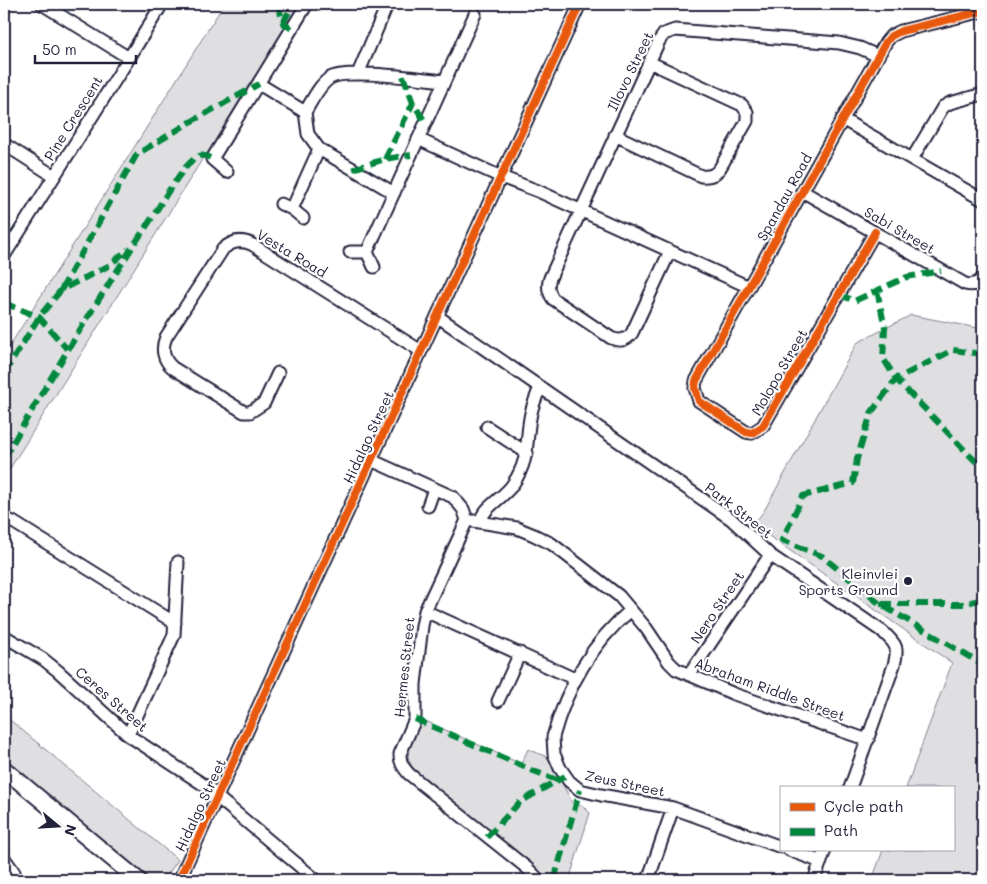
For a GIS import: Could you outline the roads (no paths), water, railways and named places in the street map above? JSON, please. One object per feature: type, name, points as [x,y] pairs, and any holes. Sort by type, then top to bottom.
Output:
[{"type":"street","points":[[42,4],[129,58]]},
{"type":"street","name":"Pine Crescent","points":[[4,256],[162,4]]},
{"type":"street","points":[[227,172],[212,159],[307,4]]},
{"type":"street","name":"Hidalgo Street","points":[[179,880],[580,4]]},
{"type":"street","points":[[358,74],[387,5]]},
{"type":"street","name":"Spandau Road","points":[[748,287],[888,39],[896,33],[983,12]]},
{"type":"street","points":[[366,252],[475,14]]},
{"type":"street","name":"Illovo Street","points":[[670,251],[632,332],[624,340],[611,338],[553,299],[549,291],[548,282],[661,37],[667,32],[675,30],[851,45],[878,56]]},
{"type":"street","points":[[615,135],[701,176],[709,176],[720,168],[746,124],[747,112],[742,105],[648,62]]},
{"type":"street","points":[[394,193],[319,149],[308,134],[305,112],[329,79],[345,74],[444,81]]},
{"type":"street","points":[[259,84],[305,112]]},
{"type":"street","points":[[912,159],[943,107],[950,103],[983,94]]},
{"type":"street","points":[[842,119],[983,200]]},
{"type":"street","points":[[418,138],[748,287]]},
{"type":"street","points":[[4,144],[54,176]]},
{"type":"street","points":[[292,209],[319,149]]},
{"type":"street","name":"Sabi Street","points":[[802,191],[965,284],[974,284],[983,277]]},
{"type":"street","points":[[281,204],[292,209],[303,218]]},
{"type":"street","name":"Molopo Street","points":[[748,287],[696,381],[695,388],[699,401],[740,429],[752,433],[763,426],[875,232]]},
{"type":"street","name":"Vesta Road","points":[[278,373],[264,403],[250,412],[244,412],[174,368],[168,363],[164,354],[166,338],[223,249],[232,243],[243,241],[253,244],[421,351]]},
{"type":"street","points":[[350,252],[366,252]]},
{"type":"street","points":[[366,252],[374,268]]},
{"type":"street","name":"Park Street","points":[[437,316],[731,519],[770,555],[883,632],[894,642],[897,655],[851,786]]},
{"type":"street","points":[[480,522],[484,513],[513,484],[523,465],[527,453],[530,414],[540,387]]},
{"type":"street","points":[[487,427],[527,453]]},
{"type":"street","points":[[371,460],[453,497],[463,509],[467,520]]},
{"type":"street","points":[[428,506],[434,488]]},
{"type":"street","points":[[4,518],[175,623]]},
{"type":"street","name":"Abraham Riddle Street","points":[[467,520],[518,528],[552,544],[609,587],[646,628],[669,662],[676,669],[734,694],[868,740]]},
{"type":"street","name":"Hermes Street","points":[[467,520],[425,611],[420,635],[415,684],[415,719],[400,754],[401,764],[409,774],[527,868],[539,880]]},
{"type":"street","name":"Nero Street","points":[[689,676],[770,555]]},
{"type":"street","points":[[128,735],[172,642],[175,623],[178,562]]},
{"type":"street","name":"Zeus Street","points":[[631,610],[607,632],[575,679],[553,737],[556,760],[565,776],[580,790],[673,808],[780,847]]},
{"type":"street","points":[[425,611],[575,679]]},
{"type":"street","name":"Ceres Street","points":[[4,636],[43,659],[128,735],[210,789],[217,797],[316,880]]},
{"type":"street","points":[[498,701],[520,653]]},
{"type":"street","points":[[4,769],[138,880]]},
{"type":"street","points":[[648,880],[673,808]]},
{"type":"street","points":[[794,852],[821,862]]},
{"type":"street","points":[[814,880],[824,852]]},
{"type":"street","points":[[4,858],[14,872]]},
{"type":"place","name":"Kleinvlei Sports Ground","points":[[908,581]]}]
